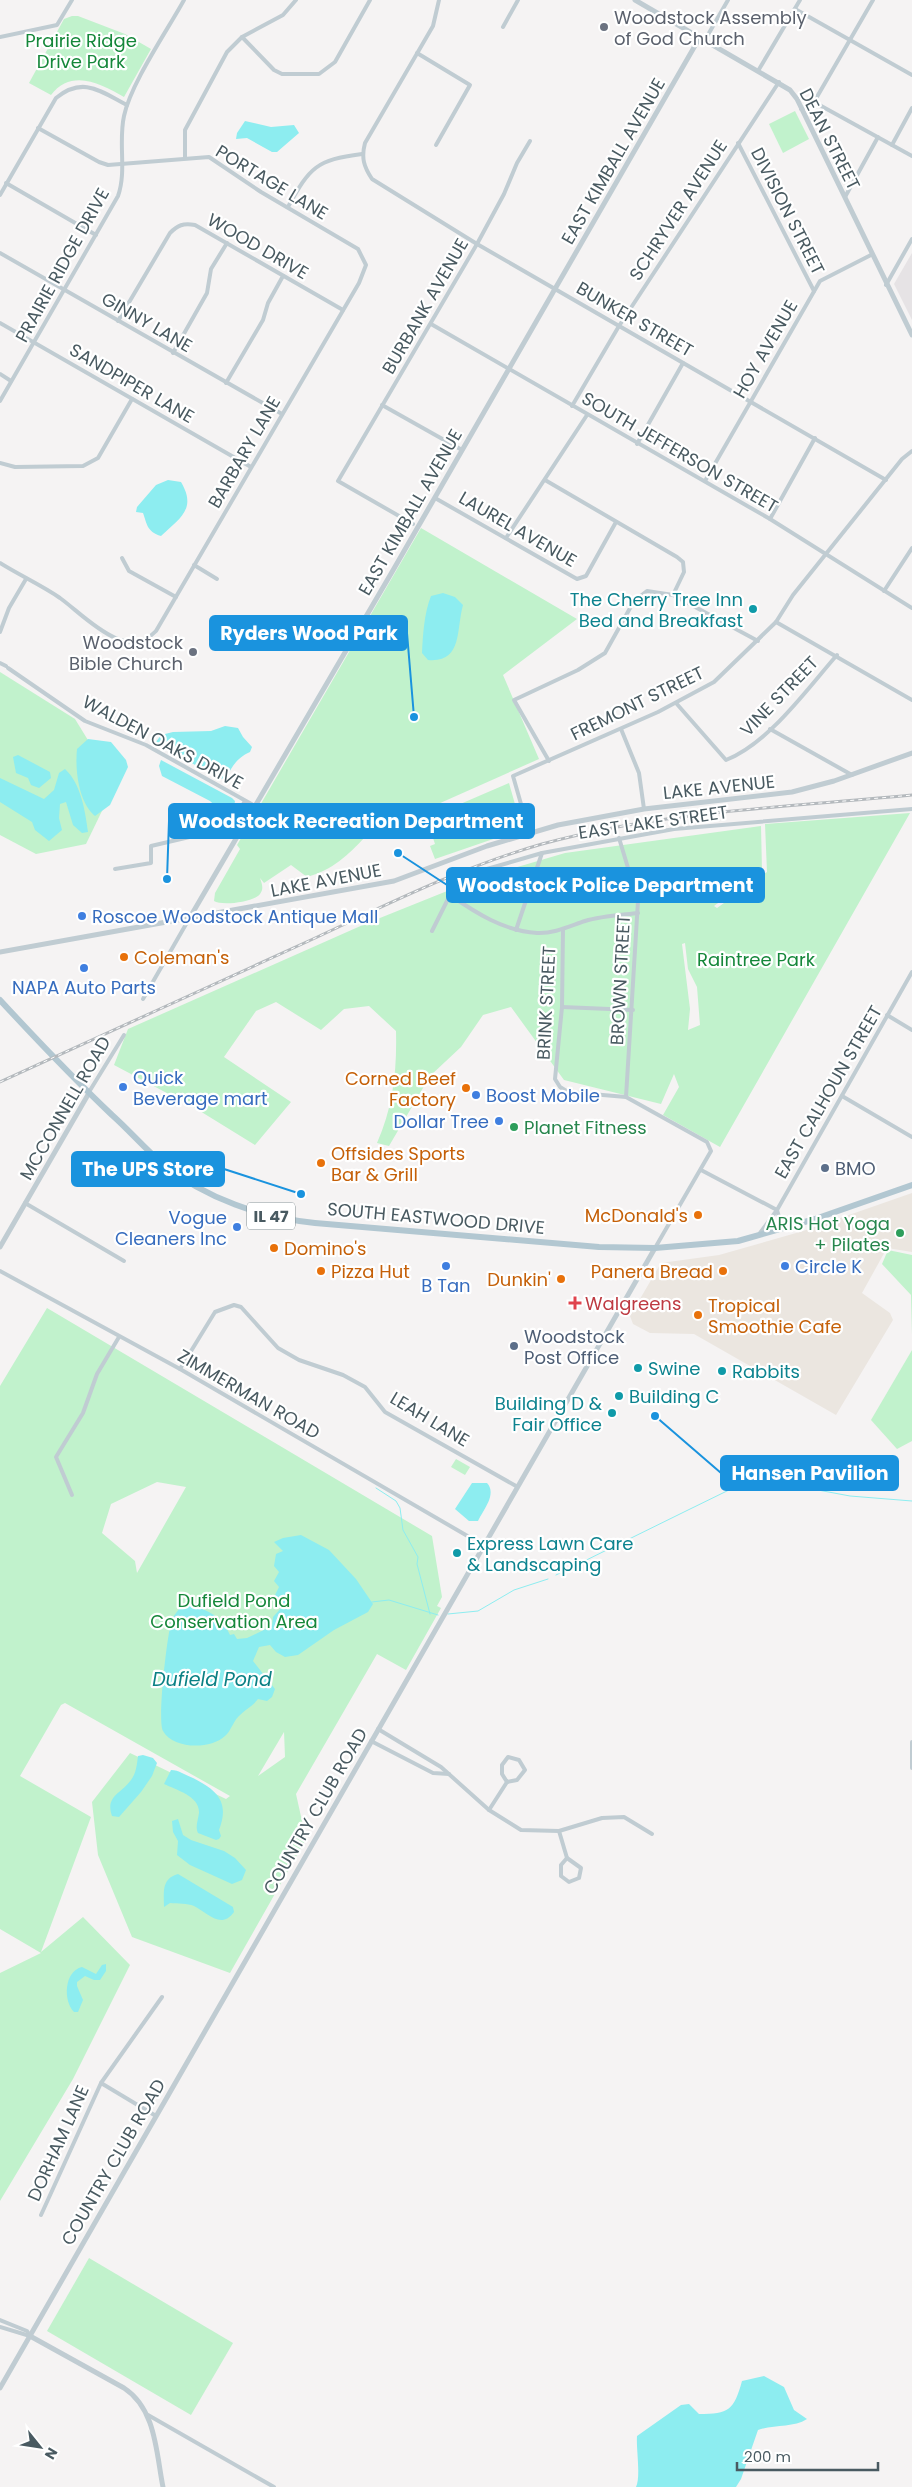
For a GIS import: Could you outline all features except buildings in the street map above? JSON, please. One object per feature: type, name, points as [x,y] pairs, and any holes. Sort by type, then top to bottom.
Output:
[{"type":"main road","name":"SOUTH EASTWOOD DRIVE","points":[[1,1004],[88,1093],[171,1170],[204,1191],[258,1213],[315,1223],[599,1247],[655,1248],[738,1241],[840,1210],[912,1185]]},
{"type":"street","points":[[0,37],[57,25],[72,0]]},
{"type":"street","name":"PRAIRIE RIDGE DRIVE","points":[[0,401],[118,196],[123,182],[122,133],[127,106],[184,0]]},
{"type":"street","points":[[185,158],[183,139],[189,120],[227,52],[242,37],[283,15],[296,0]]},
{"type":"street","points":[[242,37],[274,70],[282,74],[318,74],[335,62],[370,0]]},
{"type":"street","points":[[288,207],[303,180],[314,168],[326,160],[362,154],[371,131],[433,26],[439,0]]},
{"type":"street","points":[[503,27],[518,0]]},
{"type":"street","name":"DEAN STREET","points":[[635,0],[779,82],[793,94],[912,335]]},
{"type":"street","points":[[702,39],[728,0]]},
{"type":"street","points":[[758,71],[800,0]]},
{"type":"street","points":[[801,109],[814,102],[874,0]]},
{"type":"street","points":[[795,9],[912,75]]},
{"type":"street","name":"EAST KIMBALL AVENUE","points":[[143,1000],[702,39]]},
{"type":"street","points":[[417,53],[470,84],[436,145]]},
{"type":"street","name":"SCHRYVER AVENUE","points":[[572,406],[619,326],[779,82]]},
{"type":"street","points":[[0,195],[56,98],[74,87],[86,86],[97,89],[127,106]]},
{"type":"street","points":[[814,102],[912,156]]},
{"type":"street","points":[[892,144],[912,108]]},
{"type":"street","name":"PORTAGE LANE","points":[[38,128],[99,162],[108,164],[209,157],[261,192],[358,249],[366,265]]},
{"type":"street","points":[[844,197],[878,137]]},
{"type":"street","name":"BURBANK AVENUE","points":[[413,524],[338,481],[477,244],[530,141]]},
{"type":"street","name":"DIVISION STREET","points":[[738,143],[814,291]]},
{"type":"street","name":"BUNKER STREET","points":[[362,154],[366,169],[372,179],[477,244],[886,480]]},
{"type":"street","points":[[6,183],[96,234]]},
{"type":"street","name":"WOOD DRIVE","points":[[118,321],[170,233],[177,226],[195,224],[343,310]]},
{"type":"street","points":[[886,285],[912,239]]},
{"type":"street","points":[[172,352],[207,293],[212,269],[227,243]]},
{"type":"street","name":"GINNY LANE","points":[[0,253],[282,414]]},
{"type":"street","name":"HOY AVENUE","points":[[705,481],[820,281],[871,255]]},
{"type":"street","name":"BARBARY LANE","points":[[26,579],[59,597],[76,613],[121,641],[136,643],[144,641],[156,631],[343,310],[359,282],[366,265]]},
{"type":"street","points":[[226,383],[263,320],[268,303],[283,276]]},
{"type":"street","name":"SANDPIPER LANE","points":[[0,324],[251,467]]},
{"type":"street","name":"SOUTH JEFFERSON STREET","points":[[431,324],[637,444],[770,518],[825,555],[912,608]]},
{"type":"street","points":[[637,444],[683,363]]},
{"type":"street","points":[[0,374],[12,381]]},
{"type":"street","points":[[0,463],[15,466],[83,466],[92,463],[98,458],[132,399]]},
{"type":"street","points":[[382,406],[462,450]]},
{"type":"street","points":[[506,538],[587,415]]},
{"type":"street","points":[[770,518],[816,438]]},
{"type":"street","name":"FREMONT STREET","points":[[529,832],[513,776],[621,729],[676,703],[714,682],[776,622],[793,595],[902,459],[912,451]]},
{"type":"street","points":[[544,480],[683,562],[684,572],[673,595]]},
{"type":"street","name":"LAUREL AVENUE","points":[[435,498],[578,579],[586,576],[616,522]]},
{"type":"street","points":[[884,591],[912,548]]},
{"type":"street","points":[[122,558],[129,571],[176,598]]},
{"type":"street","points":[[0,563],[26,579],[9,608],[0,632]]},
{"type":"street","points":[[194,565],[217,579]]},
{"type":"street","points":[[549,761],[514,700],[578,670],[604,654],[634,601],[647,592],[673,595],[758,641]]},
{"type":"street","points":[[776,622],[837,655],[912,700]]},
{"type":"street","name":"VINE STREET","points":[[676,703],[726,760],[738,755],[770,729],[837,655]]},
{"type":"street","name":"WALDEN OAKS DRIVE","points":[[0,663],[85,721],[154,749],[255,806]]},
{"type":"street","points":[[621,729],[639,773],[644,808]]},
{"type":"street","points":[[770,729],[852,775]]},
{"type":"street","name":"LAKE AVENUE","points":[[0,952],[394,881],[529,832],[644,808],[792,792],[852,775],[912,753]]},
{"type":"street","points":[[115,870],[151,863],[150,846],[228,828],[245,801]]},
{"type":"street","name":"EAST LAKE STREET","points":[[432,931],[455,885],[487,869],[542,853],[619,838],[674,830],[912,809]]},
{"type":"street","name":"BROWN STREET","points":[[619,838],[638,901],[633,1010],[626,1097]]},
{"type":"street","points":[[516,930],[542,853]]},
{"type":"street","points":[[450,895],[488,919],[516,930],[539,934],[563,929],[586,921],[638,913]]},
{"type":"street","name":"BRINK STREET","points":[[563,929],[562,1007],[555,1079],[560,1087],[568,1092],[626,1097]]},
{"type":"street","name":"EAST CALHOUN STREET","points":[[759,1234],[777,1210],[912,972]]},
{"type":"street","points":[[562,1007],[633,1010]]},
{"type":"street","points":[[887,1015],[912,1030]]},
{"type":"street","name":"MCCONNELL ROAD","points":[[0,1247],[124,1034]]},
{"type":"street","points":[[842,1096],[912,1137]]},
{"type":"street","points":[[626,1097],[706,1142],[711,1151],[702,1170],[655,1248]]},
{"type":"street","points":[[702,1170],[777,1210],[782,1228]]},
{"type":"street","points":[[25,1203],[124,1261]]},
{"type":"street","name":"COUNTRY CLUB ROAD","points":[[0,2388],[516,1486],[655,1248]]},
{"type":"street","name":"ZIMMERMAN ROAD","points":[[0,1271],[180,1369],[483,1545]]},
{"type":"street","name":"LEAH LANE","points":[[180,1369],[215,1312],[234,1305],[241,1308],[278,1348],[299,1360],[343,1375],[365,1387],[385,1412],[516,1486]]},
{"type":"street","points":[[72,1495],[56,1457],[84,1413],[97,1374],[119,1337]]},
{"type":"street","points":[[378,1729],[449,1774],[489,1810],[521,1830],[560,1831],[602,1818],[624,1817],[652,1834]]},
{"type":"street","points":[[371,1741],[433,1773],[449,1774]]},
{"type":"street","points":[[911,1766],[912,1742]]},
{"type":"street","points":[[489,1810],[507,1782],[517,1780],[525,1770],[519,1760],[508,1757],[502,1765],[502,1774],[507,1782]]},
{"type":"street","points":[[560,1831],[567,1858],[581,1868],[579,1878],[569,1882],[561,1876],[561,1865],[567,1858]]},
{"type":"street","name":"DORHAM LANE","points":[[41,2215],[101,2083],[162,1997]]},
{"type":"street","name":"DORHAM LANE","points":[[101,2083],[156,2116]]},
{"type":"street","points":[[0,2320],[27,2331],[30,2336]]},
{"type":"street","points":[[0,2327],[30,2336],[131,2393],[141,2402],[148,2415],[163,2487]]},
{"type":"street","points":[[148,2415],[274,2487]]},
{"type":"shaded area","points":[[912,253],[912,320],[894,284]]},
{"type":"shaded area","points":[[912,1193],[912,1252],[887,1248],[862,1293],[890,1313],[893,1320],[836,1415],[694,1334],[650,1333],[633,1324],[630,1316],[661,1263],[719,1255],[803,1231]]},
{"type":"green space","name":"Prairie Ridge Drive Park","points":[[78,16],[125,34],[151,49],[124,97],[106,87],[87,81],[77,80],[68,82],[51,95],[29,83],[64,19]]},
{"type":"green space","points":[[795,111],[809,139],[783,153],[769,124]]},
{"type":"green space","points":[[421,528],[577,619],[503,675],[539,759],[366,836],[339,861],[316,874],[307,877],[291,865],[264,883],[260,878],[262,890],[257,897],[230,903],[214,901],[215,893],[240,849],[237,845]]},
{"type":"green space","points":[[0,672],[75,719],[115,784],[86,844],[36,854],[0,835]]},
{"type":"green space","points":[[509,783],[522,829],[435,859],[430,846],[435,844],[430,829],[448,822],[444,811]]},
{"type":"green space","name":"Raintree Park","points":[[910,813],[720,1147],[663,1115],[679,1087],[674,1074],[661,1104],[564,1080],[511,1007],[483,1015],[461,1047],[430,1076],[389,1146],[377,1143],[387,1116],[393,1088],[396,1060],[396,1031],[369,1006],[344,1009],[321,1030],[276,1002],[256,1011],[224,1057],[291,1102],[255,1145],[195,1108],[114,1065],[128,1029],[365,924],[477,879],[565,853],[761,826],[762,871],[714,906],[717,908],[767,872],[765,824]],"holes":[[[685,943],[688,969],[697,987],[700,1025],[688,1030],[690,1009],[682,944]]]},
{"type":"green space","points":[[888,1250],[912,1255],[912,1335],[911,1295],[882,1264]]},
{"type":"green space","name":"Dufield Pond Conservation Area","points":[[47,1308],[432,1536],[442,1597],[437,1606],[441,1608],[406,1670],[377,1654],[296,1794],[306,1839],[230,1973],[132,1937],[98,1855],[92,1802],[130,1753],[226,1799],[230,1796],[65,1703],[61,1705],[20,1776],[91,1817],[41,1952],[83,1917],[130,1965],[73,2079],[0,2201],[0,1973],[41,1953],[0,1929],[0,1386]],"holes":[[[157,1482],[186,1487],[137,1573],[135,1561],[102,1533],[111,1504]],[[284,1732],[285,1757],[258,1776]]]},
{"type":"green space","points":[[912,1350],[912,1441],[897,1449],[871,1420]]},
{"type":"green space","points":[[456,1459],[470,1467],[465,1475],[451,1467]]},
{"type":"green space","points":[[89,2258],[233,2343],[191,2415],[47,2331]]},
{"type":"water","points":[[245,121],[271,127],[294,125],[299,133],[277,152],[272,152],[247,138],[236,139],[237,133]]},
{"type":"water","points":[[168,480],[181,482],[186,491],[187,506],[180,518],[161,536],[150,530],[143,513],[136,512],[137,507],[156,485]]},
{"type":"water","points":[[443,593],[455,597],[463,605],[456,643],[453,650],[447,656],[428,660],[422,653],[423,631],[427,610],[431,596]]},
{"type":"water","points":[[225,726],[238,728],[252,747],[250,752],[236,762],[226,778],[219,779],[156,742],[161,735],[173,732],[211,731]]},
{"type":"water","points":[[88,739],[111,742],[126,760],[128,767],[110,805],[95,816],[89,810],[81,794],[77,775],[77,749]]},
{"type":"water","points":[[18,755],[50,772],[51,778],[39,788],[31,785],[28,778],[16,773],[13,757]]},
{"type":"water","points":[[161,760],[232,798],[235,801],[234,807],[223,813],[210,801],[162,776],[159,766]]},
{"type":"water","points":[[65,769],[79,790],[84,806],[88,832],[82,833],[73,825],[66,802],[60,804],[59,818],[62,830],[49,841],[35,830],[32,822],[0,802],[0,778],[44,799],[54,790],[59,773]]},
{"type":"water","points":[[472,1483],[487,1483],[491,1492],[478,1521],[469,1521],[455,1509]]},
{"type":"water","name":"Dufield Pond","points":[[301,1535],[329,1550],[356,1579],[373,1604],[368,1612],[334,1630],[298,1655],[285,1657],[276,1652],[270,1645],[259,1647],[253,1661],[275,1689],[272,1697],[267,1701],[258,1699],[236,1719],[227,1734],[218,1741],[192,1746],[168,1737],[163,1731],[161,1724],[161,1712],[167,1644],[174,1615],[183,1604],[205,1610],[217,1617],[230,1635],[234,1634],[237,1639],[247,1638],[272,1626],[273,1617],[282,1607],[275,1602],[275,1595],[279,1587],[274,1581],[279,1572],[274,1566],[276,1554],[283,1551],[274,1542],[283,1538]]},
{"type":"water","points":[[143,1755],[153,1758],[157,1763],[152,1776],[119,1817],[112,1816],[110,1809],[112,1800],[133,1778],[138,1756]]},
{"type":"water","points":[[171,1770],[209,1787],[215,1792],[222,1804],[223,1812],[219,1830],[221,1836],[219,1839],[216,1840],[198,1833],[199,1813],[196,1802],[186,1794],[164,1784]]},
{"type":"water","points":[[178,1819],[183,1835],[191,1840],[224,1851],[235,1858],[246,1870],[242,1880],[232,1884],[190,1865],[177,1855],[178,1841],[173,1832],[172,1821]]},
{"type":"water","points":[[178,1874],[233,1907],[234,1912],[224,1920],[219,1920],[191,1905],[170,1903],[164,1907],[166,1883]]},
{"type":"water","points":[[106,1964],[106,1971],[100,1980],[94,1980],[85,1976],[77,1982],[83,2000],[78,2012],[74,2012],[70,2007],[67,1994],[67,1987],[72,1974],[82,1967],[96,1974],[102,1965]]},
{"type":"water","points":[[764,2376],[784,2387],[794,2410],[807,2419],[796,2424],[758,2430],[741,2479],[736,2487],[636,2487],[638,2477],[637,2436],[681,2405],[689,2404],[699,2414],[724,2411],[733,2404],[742,2381]]},
{"type":"waterway","points":[[556,1575],[731,1489],[745,1485],[770,1481],[850,1496],[912,1501]]},
{"type":"waterway","points":[[376,1488],[396,1501],[400,1508],[403,1530],[418,1557],[417,1564],[430,1614]]},
{"type":"waterway","points":[[448,1614],[478,1611],[514,1590],[548,1579]]},
{"type":"waterway","points":[[372,1602],[389,1600],[438,1615]]},
{"type":"railway","points":[[0,1082],[397,900],[454,875],[512,853],[587,833],[679,817],[912,795]]},
{"type":"place","name":"Woodstock Assembly of God Church","points":[[604,27]]},
{"type":"place","name":"The Cherry Tree Inn Bed and Breakfast","points":[[753,609]]},
{"type":"place","name":"Woodstock Bible Church","points":[[193,652]]},
{"type":"place","name":"Ryders Wood Park","points":[[414,717]]},
{"type":"place","name":"Woodstock Police Department","points":[[398,853]]},
{"type":"place","name":"Woodstock Recreation Department","points":[[167,879]]},
{"type":"place","name":"Roscoe Woodstock Antique Mall","points":[[82,916]]},
{"type":"place","name":"Coleman's","points":[[124,957]]},
{"type":"place","name":"NAPA Auto Parts","points":[[84,968]]},
{"type":"place","name":"Quick Beverage mart","points":[[123,1087]]},
{"type":"place","name":"Corned Beef Factory","points":[[466,1088]]},
{"type":"place","name":"Boost Mobile","points":[[476,1095]]},
{"type":"place","name":"Dollar Tree","points":[[499,1121]]},
{"type":"place","name":"Planet Fitness","points":[[514,1127]]},
{"type":"place","name":"Offsides Sports Bar & Grill","points":[[321,1163]]},
{"type":"place","name":"BMO","points":[[825,1168]]},
{"type":"place","name":"The UPS Store","points":[[301,1194]]},
{"type":"place","name":"McDonald's","points":[[698,1215]]},
{"type":"place","name":"Vogue Cleaners Inc","points":[[237,1227]]},
{"type":"place","name":"ARIS Hot Yoga + Pilates","points":[[900,1233]]},
{"type":"place","name":"Domino's","points":[[274,1248]]},
{"type":"place","name":"B Tan","points":[[446,1266]]},
{"type":"place","name":"Circle K","points":[[785,1266]]},
{"type":"place","name":"Pizza Hut","points":[[321,1271]]},
{"type":"place","name":"Panera Bread","points":[[723,1271]]},
{"type":"place","name":"Dunkin'","points":[[561,1279]]},
{"type":"place","name":"Walgreens","points":[[575,1303]]},
{"type":"place","name":"Tropical Smoothie Cafe","points":[[698,1315]]},
{"type":"place","name":"Woodstock Post Office","points":[[514,1346]]},
{"type":"place","name":"Swine","points":[[638,1368]]},
{"type":"place","name":"Rabbits","points":[[722,1371]]},
{"type":"place","name":"Building C","points":[[619,1396]]},
{"type":"place","name":"Building D & Fair Office","points":[[612,1413]]},
{"type":"place","name":"Hansen Pavilion","points":[[655,1416]]},
{"type":"place","name":"Express Lawn Care & Landscaping","points":[[457,1553]]}]
